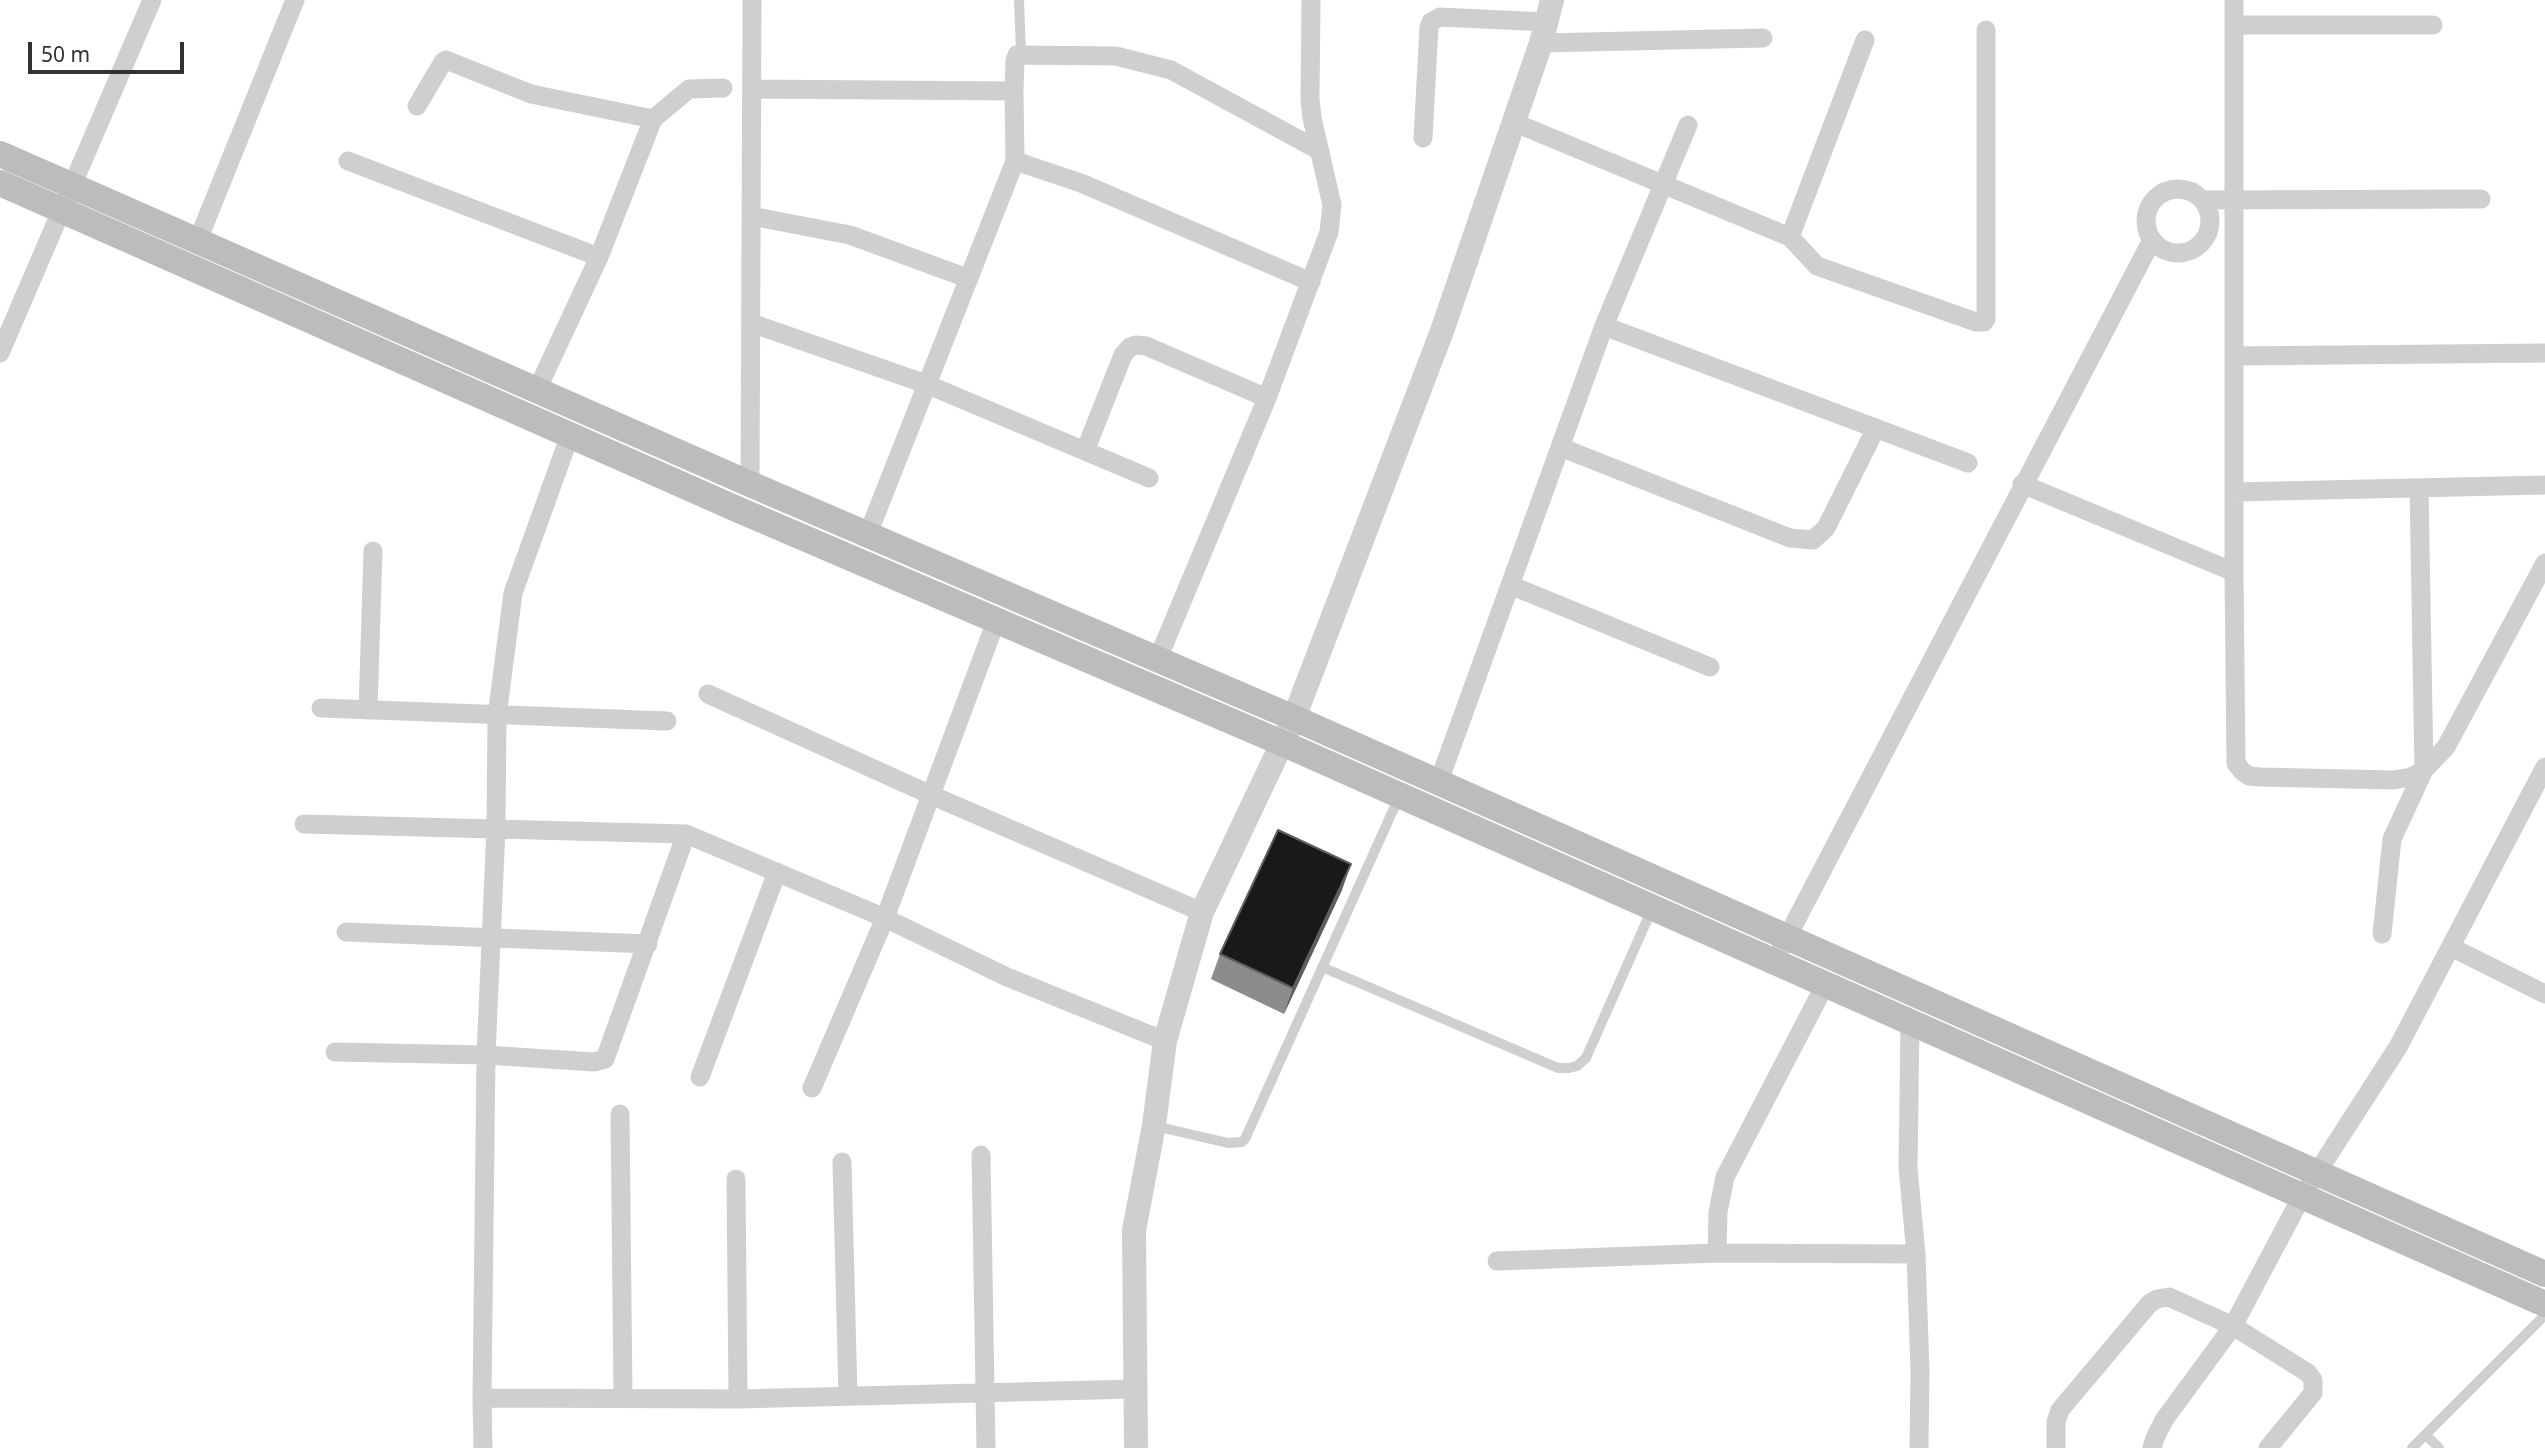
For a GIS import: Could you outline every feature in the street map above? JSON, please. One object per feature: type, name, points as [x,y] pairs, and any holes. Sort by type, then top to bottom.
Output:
[{"type":"main road","points":[[0,154],[67,198],[570,435],[1282,743],[2545,1304]]},
{"type":"main road","points":[[0,183],[67,198],[198,240],[750,484],[1294,718],[2545,1274]]},
{"type":"street","points":[[0,353],[152,0]]},
{"type":"street","points":[[198,240],[295,0]]},
{"type":"street","points":[[750,484],[752,0]]},
{"type":"street","points":[[1157,661],[1267,398],[1329,232],[1332,205],[1312,118],[1309,78],[1311,0]]},
{"type":"street","points":[[2234,0],[2236,763],[2249,776],[2261,777],[2393,780],[2411,777],[2424,770],[2446,747],[2545,563]]},
{"type":"street","points":[[1423,138],[1429,27],[1431,22],[1440,18],[1546,22],[1763,38]]},
{"type":"street","points":[[1136,1448],[1134,1230],[1154,1125],[1165,1041],[1202,912],[1294,718],[1442,331],[1546,22]]},
{"type":"street","points":[[2234,25],[2433,25]]},
{"type":"street","points":[[1513,122],[1790,237],[1817,266],[1976,322],[1984,322],[1986,30]]},
{"type":"street","points":[[1790,237],[1865,40]]},
{"type":"street","points":[[868,534],[1015,161],[1015,60],[1021,53],[1116,57],[1171,70],[1320,151]]},
{"type":"street","points":[[417,106],[446,60],[531,94],[653,119]]},
{"type":"street","points":[[537,390],[599,257],[653,119],[689,89],[723,88]]},
{"type":"street","points":[[752,89],[1014,91]]},
{"type":"street","points":[[1438,784],[1604,326],[1688,125]]},
{"type":"street","points":[[348,161],[599,257]]},
{"type":"street","points":[[1015,161],[1081,183],[1311,282]]},
{"type":"street","points":[[2173,188],[2185,189],[2203,200],[2210,219],[2209,229],[2198,246],[2189,251],[2168,252],[2152,240],[2146,230],[2145,219],[2147,208],[2154,198],[2173,188]]},
{"type":"street","points":[[2203,200],[2481,200]]},
{"type":"street","points":[[751,216],[850,235],[968,278]]},
{"type":"street","points":[[1773,963],[2152,240]]},
{"type":"street","points":[[751,323],[926,384],[1149,478]]},
{"type":"street","points":[[1604,326],[1968,463]]},
{"type":"street","points":[[1085,451],[1123,355],[1126,350],[1136,345],[1146,346],[1267,398]]},
{"type":"street","points":[[2234,356],[2545,353]]},
{"type":"street","points":[[1560,447],[1790,538],[1813,540],[1826,528],[1876,428]]},
{"type":"street","points":[[483,1448],[481,1398],[486,1055],[498,716],[513,593],[570,435]]},
{"type":"street","points":[[2022,484],[2234,572]]},
{"type":"street","points":[[2234,492],[2545,485]]},
{"type":"street","points":[[2382,934],[2392,839],[2424,770],[2419,488]]},
{"type":"street","points":[[368,710],[373,551]]},
{"type":"street","points":[[1510,584],[1710,667]]},
{"type":"street","points":[[812,1088],[885,918],[996,621]]},
{"type":"street","points":[[708,694],[930,795],[1202,912]]},
{"type":"street","points":[[321,708],[667,721]]},
{"type":"street","points":[[2152,1448],[2164,1420],[2233,1326],[2302,1196],[2398,1047],[2451,947],[2539,793],[2545,767]]},
{"type":"street","points":[[304,824],[686,834],[885,918],[1007,976],[1165,1041]]},
{"type":"street","points":[[335,1052],[486,1055],[594,1062],[605,1059],[686,834]]},
{"type":"street","points":[[700,1077],[777,872]]},
{"type":"street","points":[[346,932],[648,944]]},
{"type":"street","points":[[2451,947],[2545,994]]},
{"type":"street","points":[[1717,1253],[1718,1212],[1725,1177],[1825,985]]},
{"type":"street","points":[[1910,1023],[1908,1168],[1916,1254],[1920,1371],[1919,1448]]},
{"type":"street","points":[[620,1114],[623,1398]]},
{"type":"street","points":[[981,1156],[986,1448]]},
{"type":"street","points":[[842,1162],[848,1396]]},
{"type":"street","points":[[736,1179],[738,1399]]},
{"type":"street","points":[[1497,1261],[1717,1253],[1916,1254]]},
{"type":"street","points":[[2056,1448],[2056,1422],[2060,1410],[2150,1303],[2169,1297],[2233,1326],[2308,1373],[2313,1380],[2314,1393],[2268,1448]]},
{"type":"street","points":[[481,1398],[738,1399],[1135,1389]]},
{"type":"lane","points":[[1019,0],[1021,53]]},
{"type":"lane","points":[[1154,1125],[1228,1143],[1242,1142],[1249,1133],[1399,797]]},
{"type":"lane","points":[[1322,967],[1558,1068],[1569,1068],[1577,1066],[1586,1058],[1652,909]]},
{"type":"lane","points":[[2412,1448],[2545,1315]]},
{"type":"lane","points":[[2426,1435],[2439,1448]]},
{"type":"building","points":[[1278,830],[1351,864],[1293,988],[1220,954]]}]
